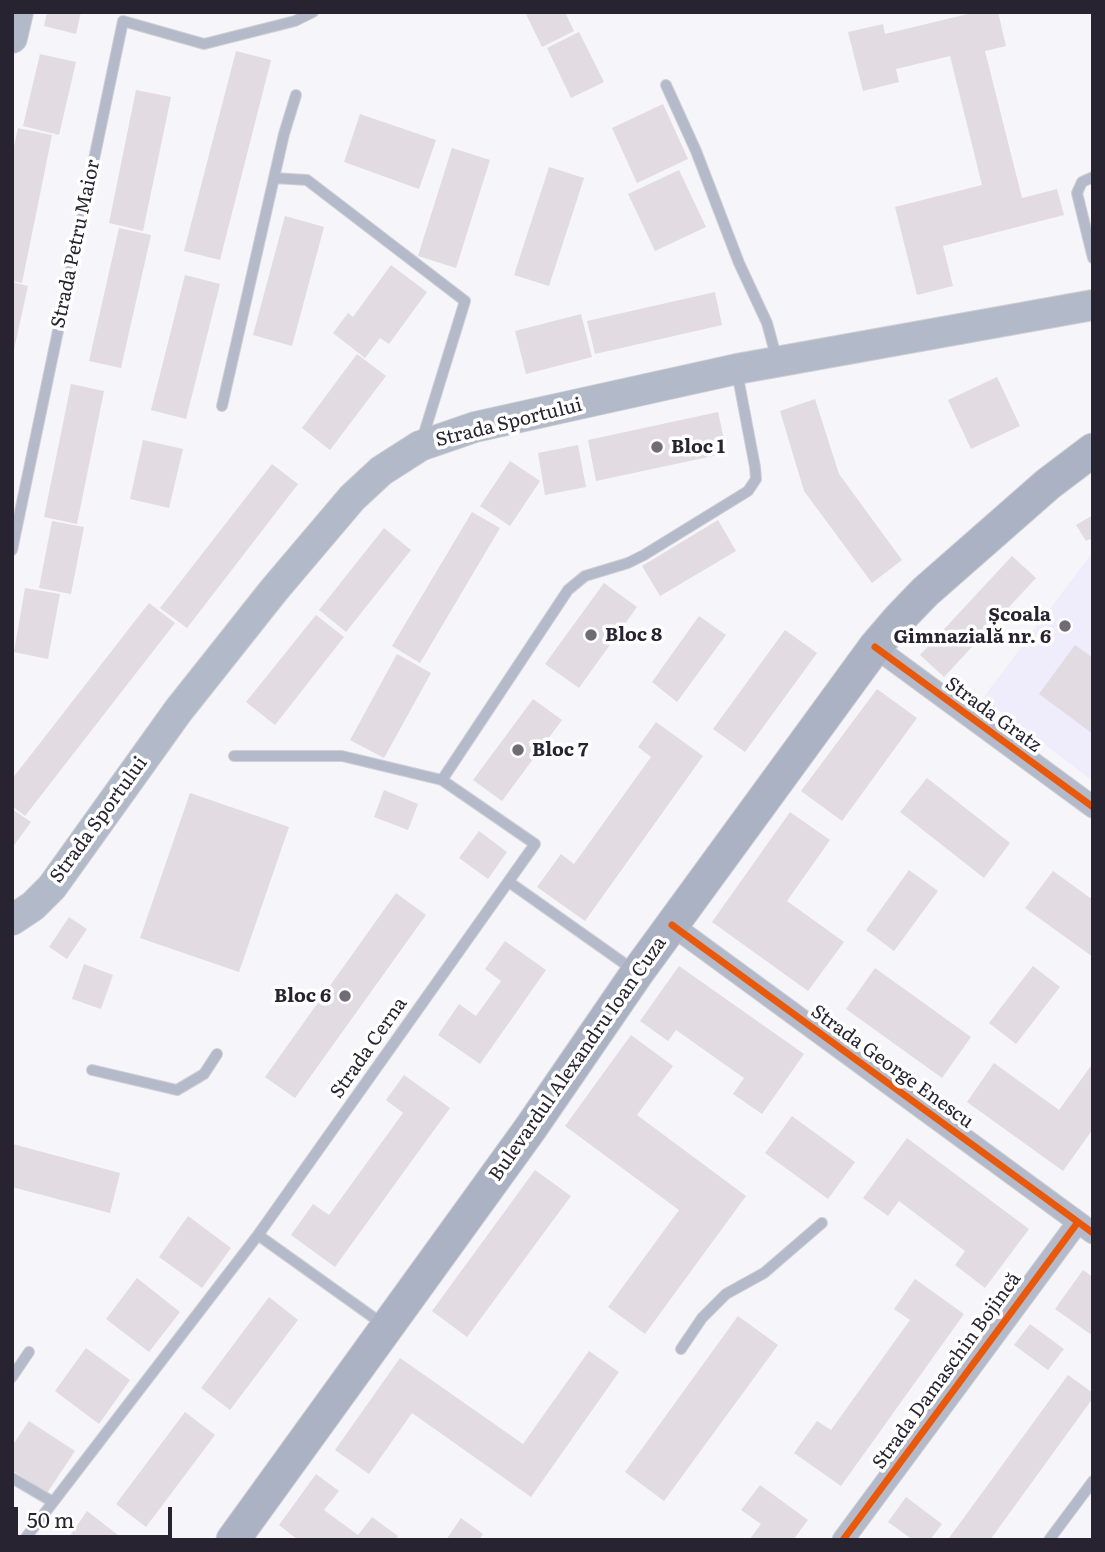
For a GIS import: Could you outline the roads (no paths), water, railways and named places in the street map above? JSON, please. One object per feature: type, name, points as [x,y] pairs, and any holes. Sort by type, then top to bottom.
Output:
[{"type":"main road","points":[[12,38],[18,12]]},
{"type":"main road","name":"Strada Sportului","points":[[12,920],[33,906],[52,887],[178,711],[274,590],[352,498],[381,471],[420,446],[475,428],[737,369],[1093,305]]},
{"type":"main road","name":"Bulevardul Alexandru Ioan Cuza","points":[[244,1536],[637,973],[876,647],[925,593],[1048,484],[1093,450]]},
{"type":"street","name":"Strada Gratz","points":[[876,647],[1093,807]]},
{"type":"street","name":"Strada George Enescu","points":[[672,925],[1085,1228]]},
{"type":"street","name":"Strada Damaschin Bojincă","points":[[843,1540],[1085,1228]]},
{"type":"lane","name":"Strada Petru Maior","points":[[12,550],[123,21],[204,44],[295,21],[313,12]]},
{"type":"lane","points":[[666,85],[739,263],[767,323],[778,362]]},
{"type":"lane","points":[[222,406],[274,178],[296,95]]},
{"type":"lane","points":[[1093,177],[1082,182],[1077,193],[1093,258]]},
{"type":"lane","points":[[274,178],[307,180],[465,301],[420,446]]},
{"type":"lane","points":[[234,756],[342,756],[442,780],[568,590],[586,576],[645,555],[748,491],[755,479],[755,467],[737,369]]},
{"type":"lane","name":"Strada Cerna","points":[[24,1540],[258,1235],[535,844],[442,780]]},
{"type":"lane","points":[[509,882],[637,973]]},
{"type":"lane","points":[[92,1070],[177,1090],[204,1074],[217,1054]]},
{"type":"lane","points":[[681,1349],[702,1318],[726,1294],[764,1273],[822,1223]]},
{"type":"lane","points":[[258,1235],[388,1328]]},
{"type":"lane","points":[[12,1377],[29,1352]]},
{"type":"lane","points":[[12,1478],[52,1502]]},
{"type":"lane","points":[[1049,1540],[1093,1481]]},
{"type":"place","name":"Bloc 1","points":[[657,447]]},
{"type":"place","name":"Școala Gimnazială nr. 6","points":[[1065,626]]},
{"type":"place","name":"Bloc 8","points":[[591,635]]},
{"type":"place","name":"Bloc 7","points":[[518,750]]},
{"type":"place","name":"Bloc 6","points":[[345,996]]}]
